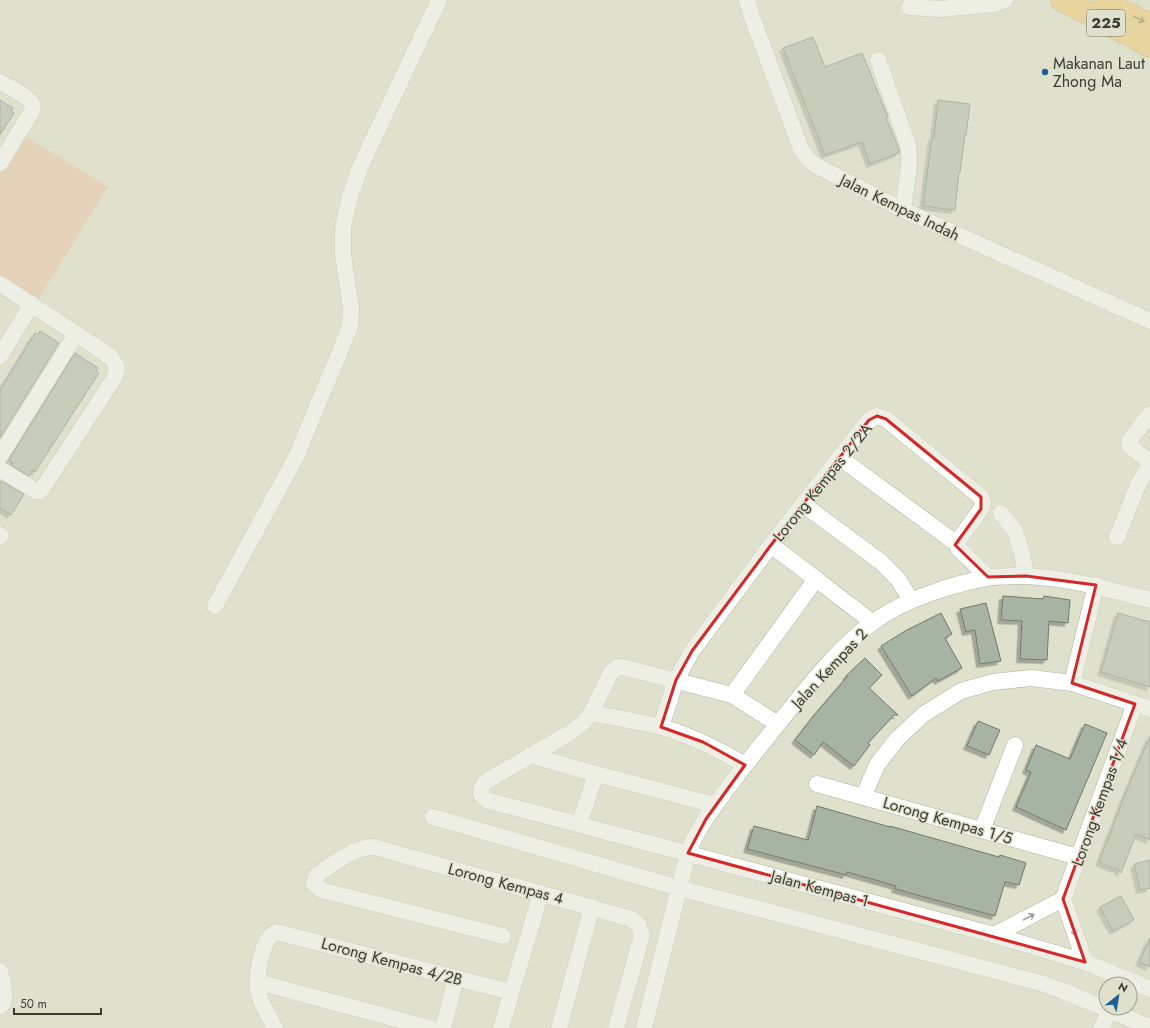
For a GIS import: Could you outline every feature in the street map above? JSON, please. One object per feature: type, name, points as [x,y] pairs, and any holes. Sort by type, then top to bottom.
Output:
[{"type":"highway","name":"225","points":[[1062,0],[1150,46]]},
{"type":"highway","name":"225","points":[[1103,0],[1150,25]]},
{"type":"street","points":[[215,606],[296,457],[350,326],[351,308],[343,255],[343,228],[350,196],[361,165],[439,0]]},
{"type":"street","name":"Jalan Kempas Indah","points":[[748,0],[798,142],[808,159],[817,166],[903,210],[1150,321]]},
{"type":"street","points":[[909,7],[940,9],[995,4],[1005,0]]},
{"type":"street","points":[[878,60],[908,145],[909,155],[903,210]]},
{"type":"street","points":[[0,82],[27,98],[32,103],[32,111],[0,163]]},
{"type":"street","points":[[0,284],[111,357],[117,367],[114,377],[44,487],[39,491],[33,489],[0,469]]},
{"type":"street","points":[[2,350],[32,304]]},
{"type":"street","points":[[0,456],[76,334]]},
{"type":"street","points":[[1117,537],[1138,486],[1150,463],[1129,445],[1130,440],[1150,414]]},
{"type":"street","name":"Lorong Kempas 2/2A","points":[[661,727],[676,680],[692,651],[771,545],[869,420],[877,416],[886,419],[980,497],[983,503],[981,510],[957,544]]},
{"type":"street","points":[[839,457],[957,544],[958,548],[988,577]]},
{"type":"street","points":[[803,504],[881,562],[898,580],[912,600]]},
{"type":"street","points":[[1001,513],[1015,531],[1022,553],[1026,576]]},
{"type":"street","points":[[771,545],[872,622]]},
{"type":"street","name":"Jalan Kempas 2","points":[[644,1028],[688,853],[696,835],[715,805],[778,724],[825,668],[872,622],[912,600],[951,586],[988,577],[1026,576],[1060,579],[1096,585],[1150,600]]},
{"type":"street","points":[[732,695],[816,579]]},
{"type":"street","points":[[1072,683],[1096,585]]},
{"type":"street","points":[[530,755],[570,733],[583,723],[591,713],[611,672],[616,668],[622,667],[732,695],[778,724]]},
{"type":"street","points":[[863,797],[877,765],[897,739],[924,714],[961,691],[993,682],[1031,678],[1072,683],[1143,707]]},
{"type":"street","name":"Lorong Kempas 1/4","points":[[1063,899],[1078,857],[1143,707]]},
{"type":"street","points":[[591,713],[661,727],[703,742],[745,765]]},
{"type":"street","points":[[982,830],[1015,745]]},
{"type":"street","points":[[530,755],[715,805]]},
{"type":"street","name":"Jalan Kempas 1","points":[[530,755],[485,782],[481,794],[486,800],[994,935],[1085,962],[1150,989]]},
{"type":"street","points":[[579,824],[596,774]]},
{"type":"street","name":"Lorong Kempas 1/5","points":[[817,784],[1078,857]]},
{"type":"street","points":[[433,817],[679,888],[1041,983],[1098,1005]]},
{"type":"street","name":"Lorong Kempas 4","points":[[502,936],[321,890],[314,883],[315,878],[320,873],[355,851],[368,847],[381,849],[632,919],[636,922],[642,935],[616,1028]]},
{"type":"street","points":[[501,1028],[541,893]]},
{"type":"street","points":[[994,935],[1063,899],[1085,962]]},
{"type":"street","points":[[559,1028],[592,907]]},
{"type":"street","name":"Lorong Kempas 4/2B","points":[[258,982],[262,956],[267,941],[273,933],[280,932],[511,992]]},
{"type":"street","points":[[0,971],[2,1002]]},
{"type":"street","points":[[443,1028],[456,978]]},
{"type":"street","points":[[275,1028],[259,995],[258,982],[430,1028]]},
{"type":"street","points":[[626,992],[651,999]]},
{"type":"street","points":[[1101,1028],[1107,1016]]},
{"type":"street","points":[[1124,1016],[1150,1027]]},
{"type":"highlighted area","points":[[877,416],[886,419],[981,497],[981,509],[955,545],[988,577],[1026,576],[1096,585],[1072,683],[1135,704],[1063,899],[1085,962],[688,853],[706,819],[745,765],[703,742],[661,727],[676,680],[692,651],[771,545],[869,420]]},
{"type":"shaded area","points":[[24,135],[108,187],[38,300],[0,277],[0,174]]},
{"type":"building","points":[[813,37],[825,67],[862,53],[888,117],[886,117],[899,149],[899,153],[870,164],[862,142],[825,155],[783,48]]},
{"type":"building","points":[[0,100],[13,108],[11,111],[14,113],[0,135]]},
{"type":"building","points":[[938,100],[970,104],[959,172],[955,210],[923,206],[932,137],[934,137]]},
{"type":"building","points":[[40,331],[59,343],[0,438],[0,390],[35,333],[38,335]]},
{"type":"building","points":[[75,353],[98,368],[96,371],[99,373],[35,472],[32,470],[29,476],[11,465],[13,463],[9,460]]},
{"type":"building","points":[[1,481],[24,494],[11,515],[0,508]]},
{"type":"building","points":[[1003,596],[1043,599],[1044,596],[1070,600],[1068,623],[1049,621],[1047,660],[1020,659],[1022,621],[1001,620]]},
{"type":"building","points":[[986,603],[1001,661],[980,664],[975,630],[966,632],[960,609]]},
{"type":"building","points":[[941,613],[952,634],[945,638],[962,668],[938,681],[936,678],[912,696],[881,646],[905,631]]},
{"type":"building","points":[[1118,613],[1150,622],[1150,687],[1101,672]]},
{"type":"building","points":[[865,658],[882,675],[869,688],[898,715],[894,715],[868,743],[870,745],[854,766],[823,742],[814,755],[795,740],[847,677],[846,676]]},
{"type":"building","points":[[978,721],[1000,730],[989,755],[967,746]]},
{"type":"building","points":[[1085,724],[1107,733],[1066,830],[1016,807],[1031,772],[1026,770],[1036,745],[1070,759]]},
{"type":"building","points":[[1150,736],[1150,840],[1136,834],[1121,873],[1117,868],[1115,869],[1099,862]]},
{"type":"building","points":[[817,806],[999,857],[1000,855],[1026,863],[1019,885],[1005,882],[995,916],[895,889],[896,886],[847,872],[846,875],[747,849],[754,826],[808,840]]},
{"type":"building","points":[[1150,860],[1150,888],[1140,890],[1134,864]]},
{"type":"building","points":[[1121,896],[1134,920],[1113,931],[1100,907]]},
{"type":"building","points":[[1150,938],[1150,967],[1139,962]]},
{"type":"place","name":"Makanan Laut Zhong Ma","points":[[1045,72]]}]
